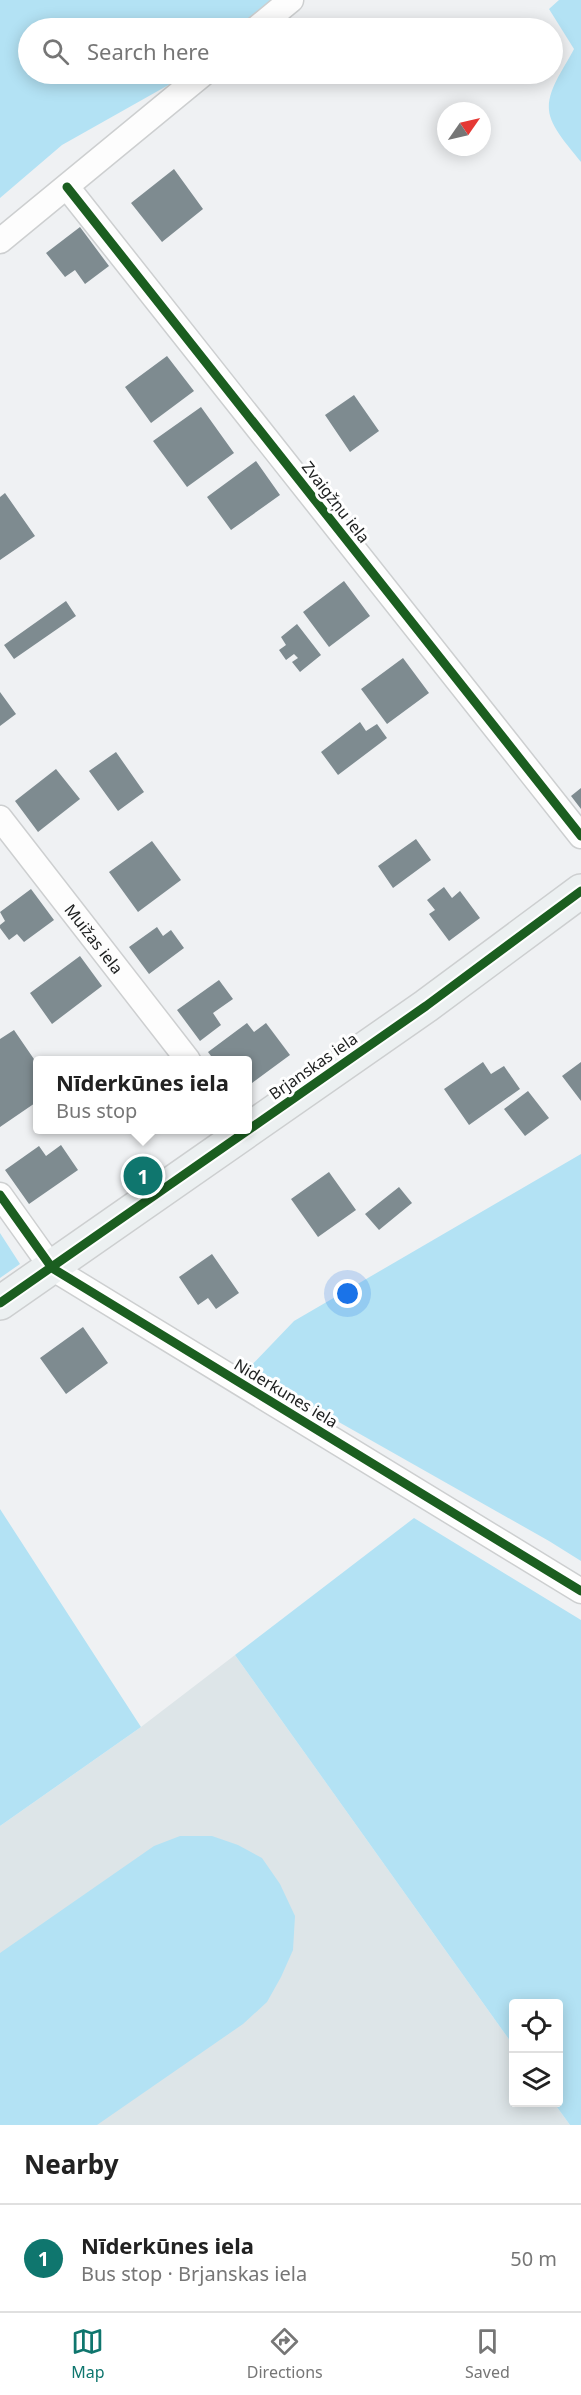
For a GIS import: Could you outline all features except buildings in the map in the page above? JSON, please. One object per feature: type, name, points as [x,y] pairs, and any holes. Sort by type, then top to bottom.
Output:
[{"type":"main road","name":"Brjanskas iela","points":[[252,1125],[426,1006],[581,891]]},
{"type":"main road","name":"Brjanskas iela","points":[[0,1303],[239,1134]]},
{"type":"street","points":[[269,18],[291,0]]},
{"type":"street","points":[[0,241],[191,84]]},
{"type":"street","name":"Zvaigžņu iela","points":[[67,187],[581,836]]},
{"type":"street","name":"Muižas iela","points":[[0,818],[185,1056]]},
{"type":"street","name":"Niderkunes iela","points":[[0,1195],[52,1268],[581,1591]]},
{"type":"shaded area","points":[[0,0],[277,0],[255,18],[18,18],[18,84],[170,84],[62,145],[0,198]]},
{"type":"shaded area","points":[[559,0],[581,0],[581,162],[550,117],[551,95],[555,84],[563,84],[563,68],[574,49],[563,31],[563,18],[555,18],[549,9]]},
{"type":"shaded area","points":[[581,1154],[581,1561],[247,1370],[294,1321]]},
{"type":"shaded area","points":[[0,1233],[20,1264],[0,1278]]},
{"type":"shaded area","points":[[0,1509],[141,1727],[0,1826]]},
{"type":"shaded area","points":[[414,1518],[581,1620],[581,2125],[570,2125],[557,2107],[563,2107],[563,1999],[509,1999],[509,2039],[235,1655]]},
{"type":"shaded area","points":[[235,1655],[509,2039],[509,2107],[557,2107],[570,2125],[0,2125],[0,1826],[141,1727]]},
{"type":"shaded area","points":[[180,1836],[212,1836],[238,1845],[262,1858],[280,1884],[295,1916],[293,1950],[267,2002],[243,2024],[97,2125],[0,2125],[0,1953],[154,1846]]},
{"type":"cycle path","points":[[67,187],[581,836]]},
{"type":"cycle path","points":[[252,1127],[426,1006],[581,891]]},
{"type":"cycle path","points":[[0,1303],[242,1134]]},
{"type":"cycle path","points":[[0,1195],[52,1268],[581,1591]]},
{"type":"place","name":"Nīderkūnes iela","points":[[143,1176]]}]
